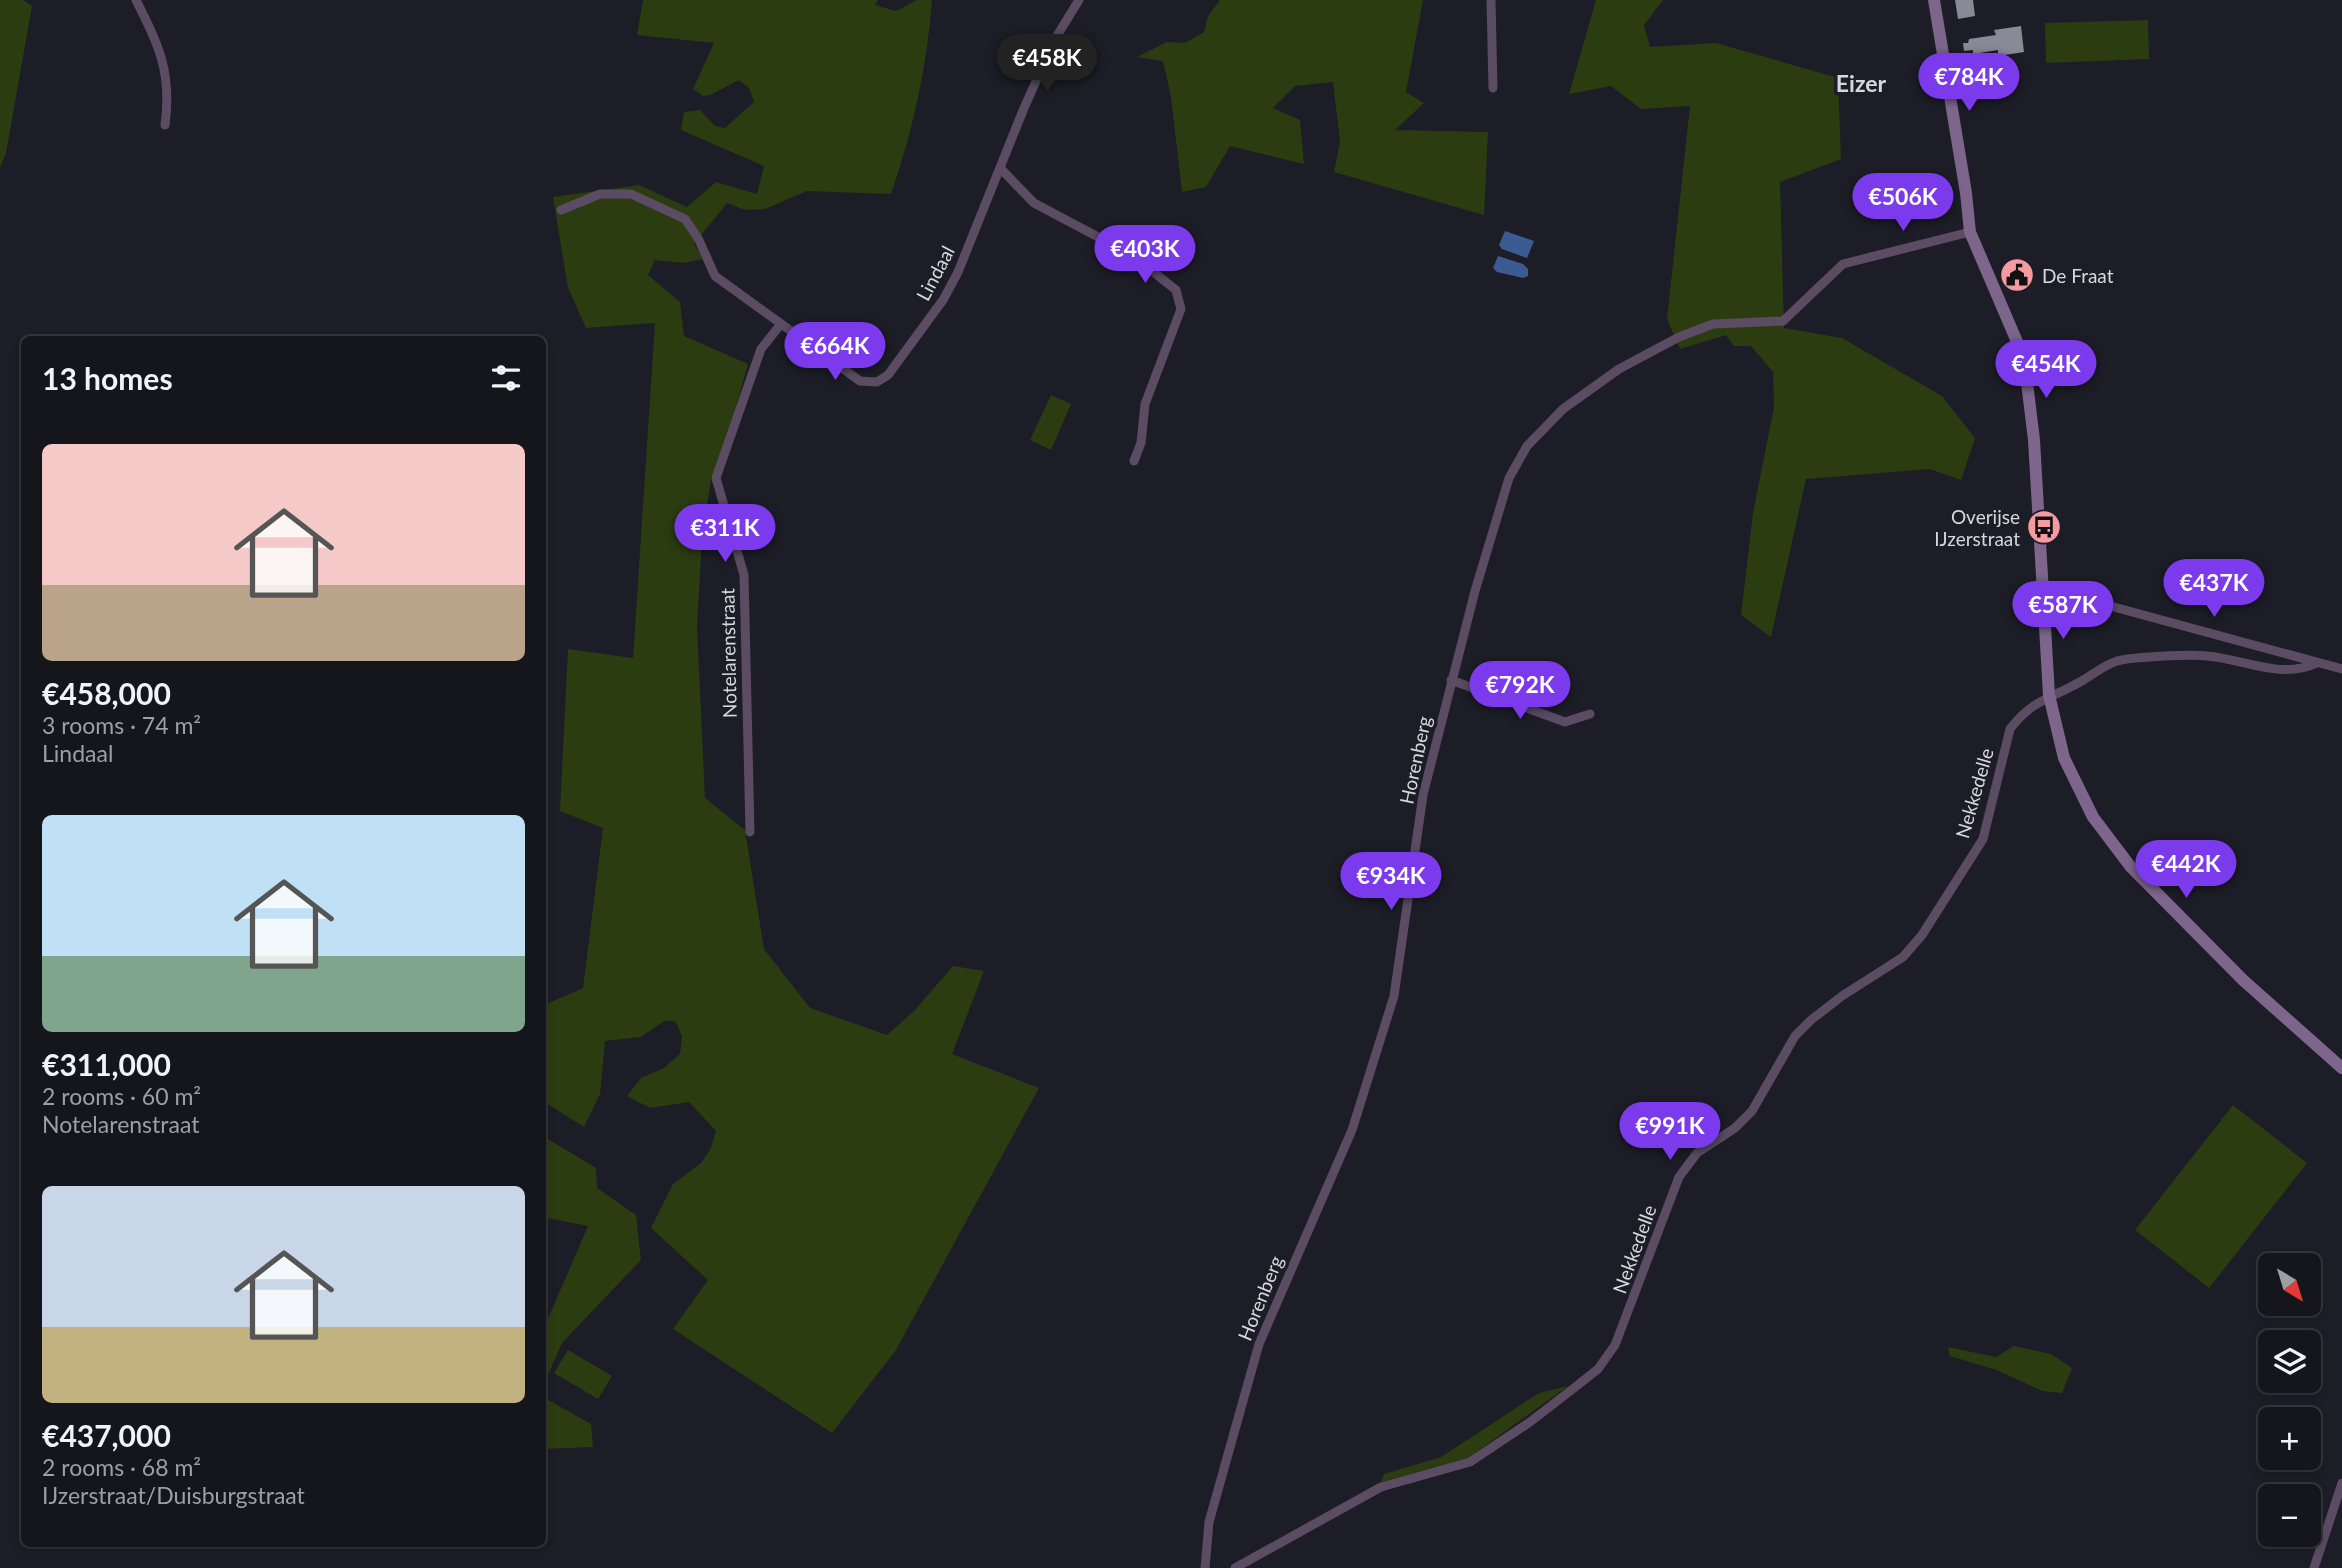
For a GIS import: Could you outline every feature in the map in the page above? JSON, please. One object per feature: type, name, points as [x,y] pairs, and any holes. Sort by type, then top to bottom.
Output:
[{"type":"street","points":[[136,0],[161,52],[167,72],[165,125]]},
{"type":"street","name":"Lindaal","points":[[561,210],[600,194],[631,194],[685,219],[698,238],[715,276],[860,382],[872,384],[883,379],[947,294],[1055,39],[1079,0]]},
{"type":"street","points":[[1491,0],[1493,88]]},
{"type":"street","points":[[1934,0],[1970,232],[2024,358],[2034,440],[2036,515],[2044,588],[2049,695],[2064,758],[2082,798],[2111,843],[2149,887],[2243,980],[2342,1068]]},
{"type":"street","points":[[1001,169],[1034,203],[1132,255],[1176,290],[1181,309],[1144,404],[1141,443],[1134,461]]},
{"type":"street","name":"Horenberg","points":[[1205,1568],[1209,1522],[1259,1344],[1352,1130],[1394,996],[1423,795],[1451,680],[1509,478],[1527,446],[1563,409],[1619,369],[1679,337],[1713,324],[1783,321],[1843,264],[1970,232]]},
{"type":"street","name":"Notelarenstraat","points":[[750,832],[744,575],[716,478],[761,348],[781,324]]},
{"type":"street","points":[[2044,588],[2342,668]]},
{"type":"street","name":"Nekkedelle","points":[[1235,1568],[1381,1487],[1470,1462],[1530,1422],[1598,1369],[1615,1345],[1686,1164],[1735,1128],[1752,1111],[1795,1036],[1811,1020],[1902,957],[1922,935],[1983,839],[2010,729],[2020,716],[2049,695],[2071,687],[2113,662],[2127,658],[2207,656],[2283,670],[2306,668],[2317,663]]},
{"type":"street","points":[[1451,680],[1564,722],[1590,714]]},
{"type":"street","points":[[2314,1568],[2342,1483]]},
{"type":"green space","points":[[0,0],[23,0],[32,6],[6,153],[0,168]]},
{"type":"green space","points":[[643,0],[878,0],[875,5],[896,11],[917,0],[932,0],[918,99],[891,194],[807,191],[765,209],[745,210],[727,203],[694,244],[703,259],[683,263],[655,260],[648,275],[680,302],[684,336],[748,364],[727,439],[711,480],[702,537],[697,626],[705,798],[745,830],[764,949],[810,1008],[887,1035],[914,1011],[953,966],[984,971],[952,1054],[1039,1088],[896,1350],[832,1433],[673,1329],[708,1280],[651,1228],[673,1184],[701,1163],[711,1148],[716,1131],[689,1102],[650,1108],[627,1096],[641,1078],[664,1068],[680,1054],[682,1036],[675,1021],[664,1021],[641,1037],[605,1041],[600,1094],[584,1127],[546,1103],[546,1004],[583,988],[603,828],[560,811],[568,649],[633,658],[655,323],[586,328],[568,288],[553,197],[639,185],[687,207],[716,182],[757,194],[764,166],[681,130],[684,112],[700,110],[715,126],[725,128],[754,102],[749,88],[739,80],[710,95],[703,96],[693,89],[714,43],[637,35]]},
{"type":"green space","points":[[1220,0],[1423,0],[1406,92],[1424,103],[1395,130],[1488,132],[1484,215],[1334,172],[1340,141],[1333,82],[1295,86],[1273,108],[1300,120],[1304,164],[1230,146],[1206,187],[1182,192],[1171,97],[1163,61],[1137,57],[1167,42],[1185,43],[1204,32],[1208,16]]},
{"type":"green space","points":[[1596,0],[1663,0],[1644,25],[1650,47],[1716,43],[1838,78],[1841,159],[1780,182],[1784,328],[1842,338],[1942,396],[1975,438],[1961,480],[1930,469],[1806,479],[1771,637],[1741,615],[1753,513],[1774,407],[1773,372],[1751,346],[1734,346],[1726,335],[1680,349],[1667,319],[1690,106],[1641,109],[1611,86],[1569,94]]},
{"type":"green space","points":[[2148,20],[2149,59],[2046,63],[2045,23]]},
{"type":"green space","points":[[1051,395],[1071,404],[1051,450],[1030,440]]},
{"type":"green space","points":[[2233,1105],[2307,1163],[2209,1288],[2135,1230]]},
{"type":"green space","points":[[546,1138],[596,1168],[597,1188],[636,1215],[641,1260],[562,1343],[546,1379],[546,1323],[588,1226],[546,1218]]},
{"type":"green space","points":[[2014,1346],[2051,1354],[2072,1368],[2062,1393],[2042,1391],[1997,1370],[1950,1356],[1948,1347],[1996,1357]]},
{"type":"green space","points":[[568,1350],[612,1376],[598,1399],[554,1373]]},
{"type":"green space","points":[[1568,1386],[1468,1458],[1381,1482],[1384,1474],[1441,1457],[1539,1393]]},
{"type":"green space","points":[[546,1399],[591,1424],[593,1447],[546,1449]]},
{"type":"water","points":[[1505,231],[1534,241],[1527,258],[1502,249],[1499,245]]},
{"type":"water","points":[[1498,256],[1523,264],[1528,269],[1528,276],[1523,278],[1497,272],[1493,268]]},
{"type":"building","points":[[1955,0],[1973,0],[1975,16],[1958,19]]},
{"type":"building","points":[[2021,26],[2024,52],[1998,56],[1998,50],[1973,54],[1973,50],[1964,51],[1963,43],[1968,43],[1969,39],[1996,35],[1994,30]]},
{"type":"place","name":"De Fraat","points":[[2017,275]]},
{"type":"place","name":"Overijse IJzerstraat","points":[[2044,527]]},
{"type":"district","name":"Eizer","points":[[1861,83]]}]
